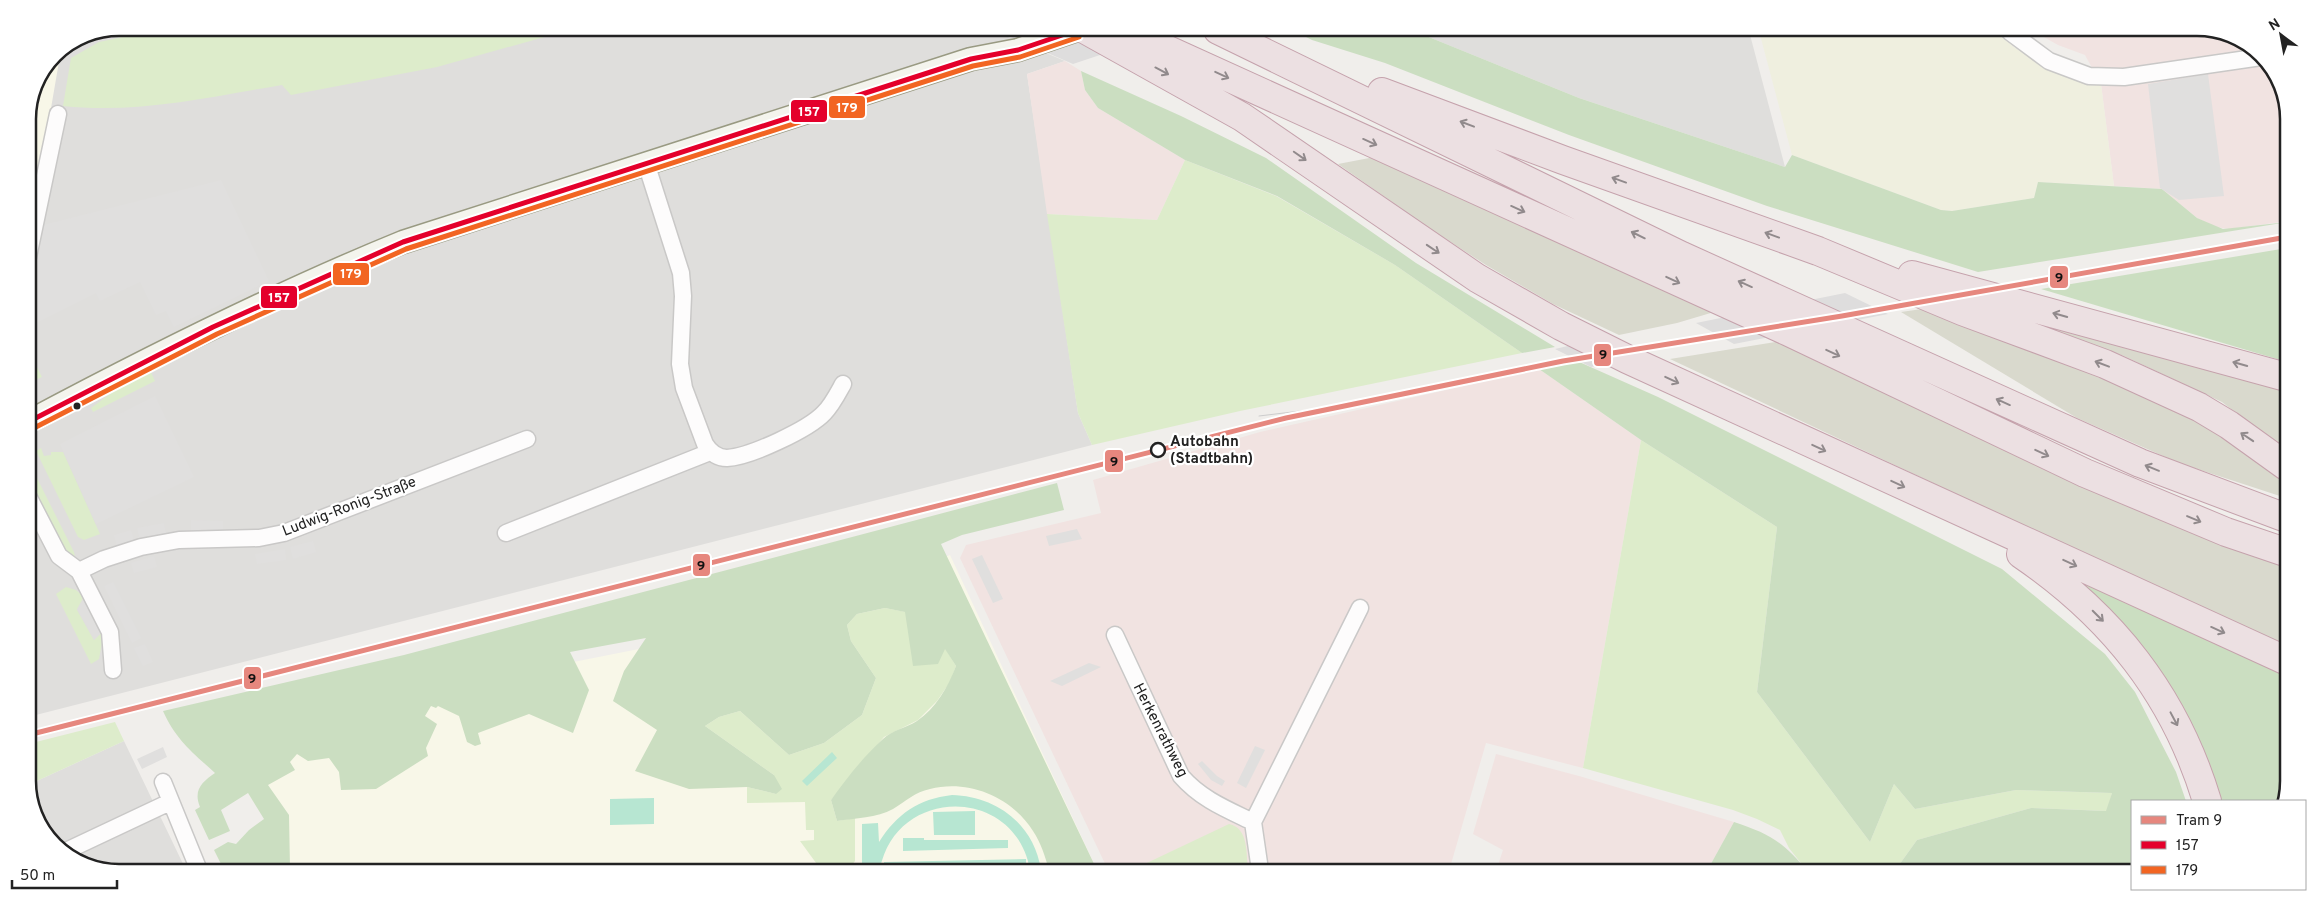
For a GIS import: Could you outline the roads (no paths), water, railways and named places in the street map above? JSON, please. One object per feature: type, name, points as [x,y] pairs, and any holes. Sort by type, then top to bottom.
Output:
[{"type":"highway","points":[[1230,36],[1682,256],[2140,463],[2280,516]]},
{"type":"highway","points":[[1231,36],[1562,160],[1818,251],[1944,304],[2105,364],[2167,392],[2229,425],[2280,462]]},
{"type":"highway","points":[[1119,39],[1146,40],[1744,314],[1789,332],[2085,473],[2226,532],[2280,550]]},
{"type":"highway","points":[[1119,39],[1160,70],[1242,117],[1477,278],[1590,341],[2280,658]]},
{"type":"highway","points":[[1818,251],[1993,296],[2280,375]]},
{"type":"highway","points":[[1962,513],[2046,571],[2080,598],[2111,629],[2162,698],[2183,736],[2207,800]]},
{"type":"main road","points":[[971,59],[1020,36]]},
{"type":"main road","points":[[36,418],[116,375],[341,267],[403,242],[971,59],[1018,50],[1059,36]]},
{"type":"street","points":[[2016,36],[2050,61],[2089,76],[2124,76],[2253,58]]},
{"type":"street","points":[[36,219],[58,114]]},
{"type":"street","points":[[646,163],[681,273],[683,296],[680,364],[684,388],[705,444],[710,452],[727,458],[755,451],[799,431],[825,412],[843,384]]},
{"type":"street","name":"Ludwig-Ronig-Straße","points":[[79,571],[104,559],[141,547],[178,540],[259,538],[284,533],[527,439]]},
{"type":"street","points":[[506,532],[710,452]]},
{"type":"street","points":[[36,511],[59,556],[79,571],[110,632],[113,670]]},
{"type":"street","points":[[1259,864],[1253,822],[1360,608]]},
{"type":"street","name":"Herkenrathweg","points":[[1115,635],[1181,776],[1197,793],[1210,802],[1253,822]]},
{"type":"street","points":[[163,782],[196,864]]},
{"type":"street","points":[[71,849],[170,802]]},
{"type":"tram line","name":"9","points":[[36,733],[1286,418],[1563,361],[1842,316],[2280,238]]},
{"type":"tram line","points":[[1259,416],[1342,406]]},
{"type":"place","name":"Autobahn (Stadtbahn)","points":[[1158,450]]}]
